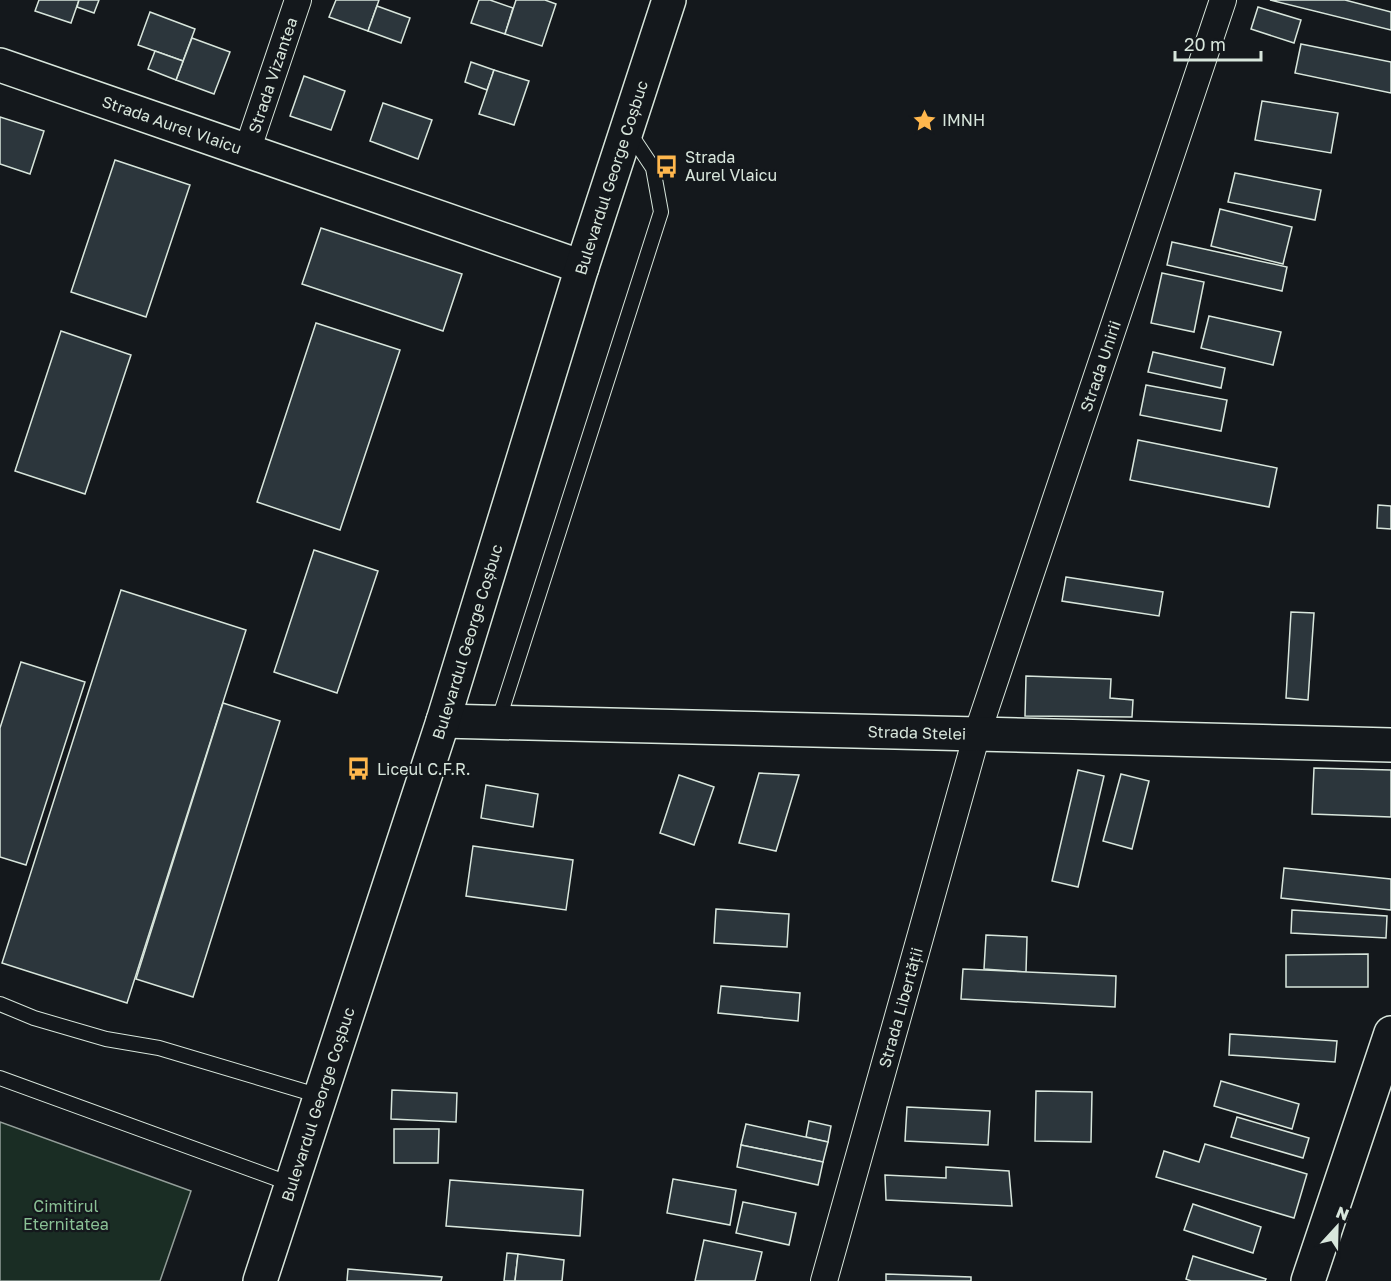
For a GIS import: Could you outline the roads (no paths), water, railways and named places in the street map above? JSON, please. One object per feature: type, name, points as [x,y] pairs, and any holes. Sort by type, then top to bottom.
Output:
[{"type":"main road","name":"Bulevardul George Coșbuc","points":[[260,1281],[442,721],[582,267],[669,0]]},
{"type":"main road","name":"Strada Aurel Vlaicu","points":[[0,65],[582,267]]},
{"type":"main road","name":"Strada Stelei","points":[[442,721],[1391,745]]},
{"type":"main road","points":[[1308,1281],[1391,1033]]},
{"type":"street","name":"Strada Vizantea","points":[[247,151],[298,0]]},
{"type":"street","name":"Strada Unirii","points":[[977,734],[1223,0]]},
{"type":"street","name":"Strada Libertății","points":[[824,1281],[977,734]]},
{"type":"lane","points":[[498,722],[662,212],[653,168],[627,130]]},
{"type":"lane","points":[[0,1004],[34,1018],[106,1039],[159,1048],[320,1096]]},
{"type":"lane","points":[[0,1078],[291,1184]]},
{"type":"place","name":"IMNH","points":[[924,120]]},
{"type":"place","name":"Strada Aurel Vlaicu","points":[[667,166]]},
{"type":"place","name":"Liceul C.F.R.","points":[[359,769]]},
{"type":"park label","name":"Cimitirul Eternitatea","points":[[66,1215]]}]
